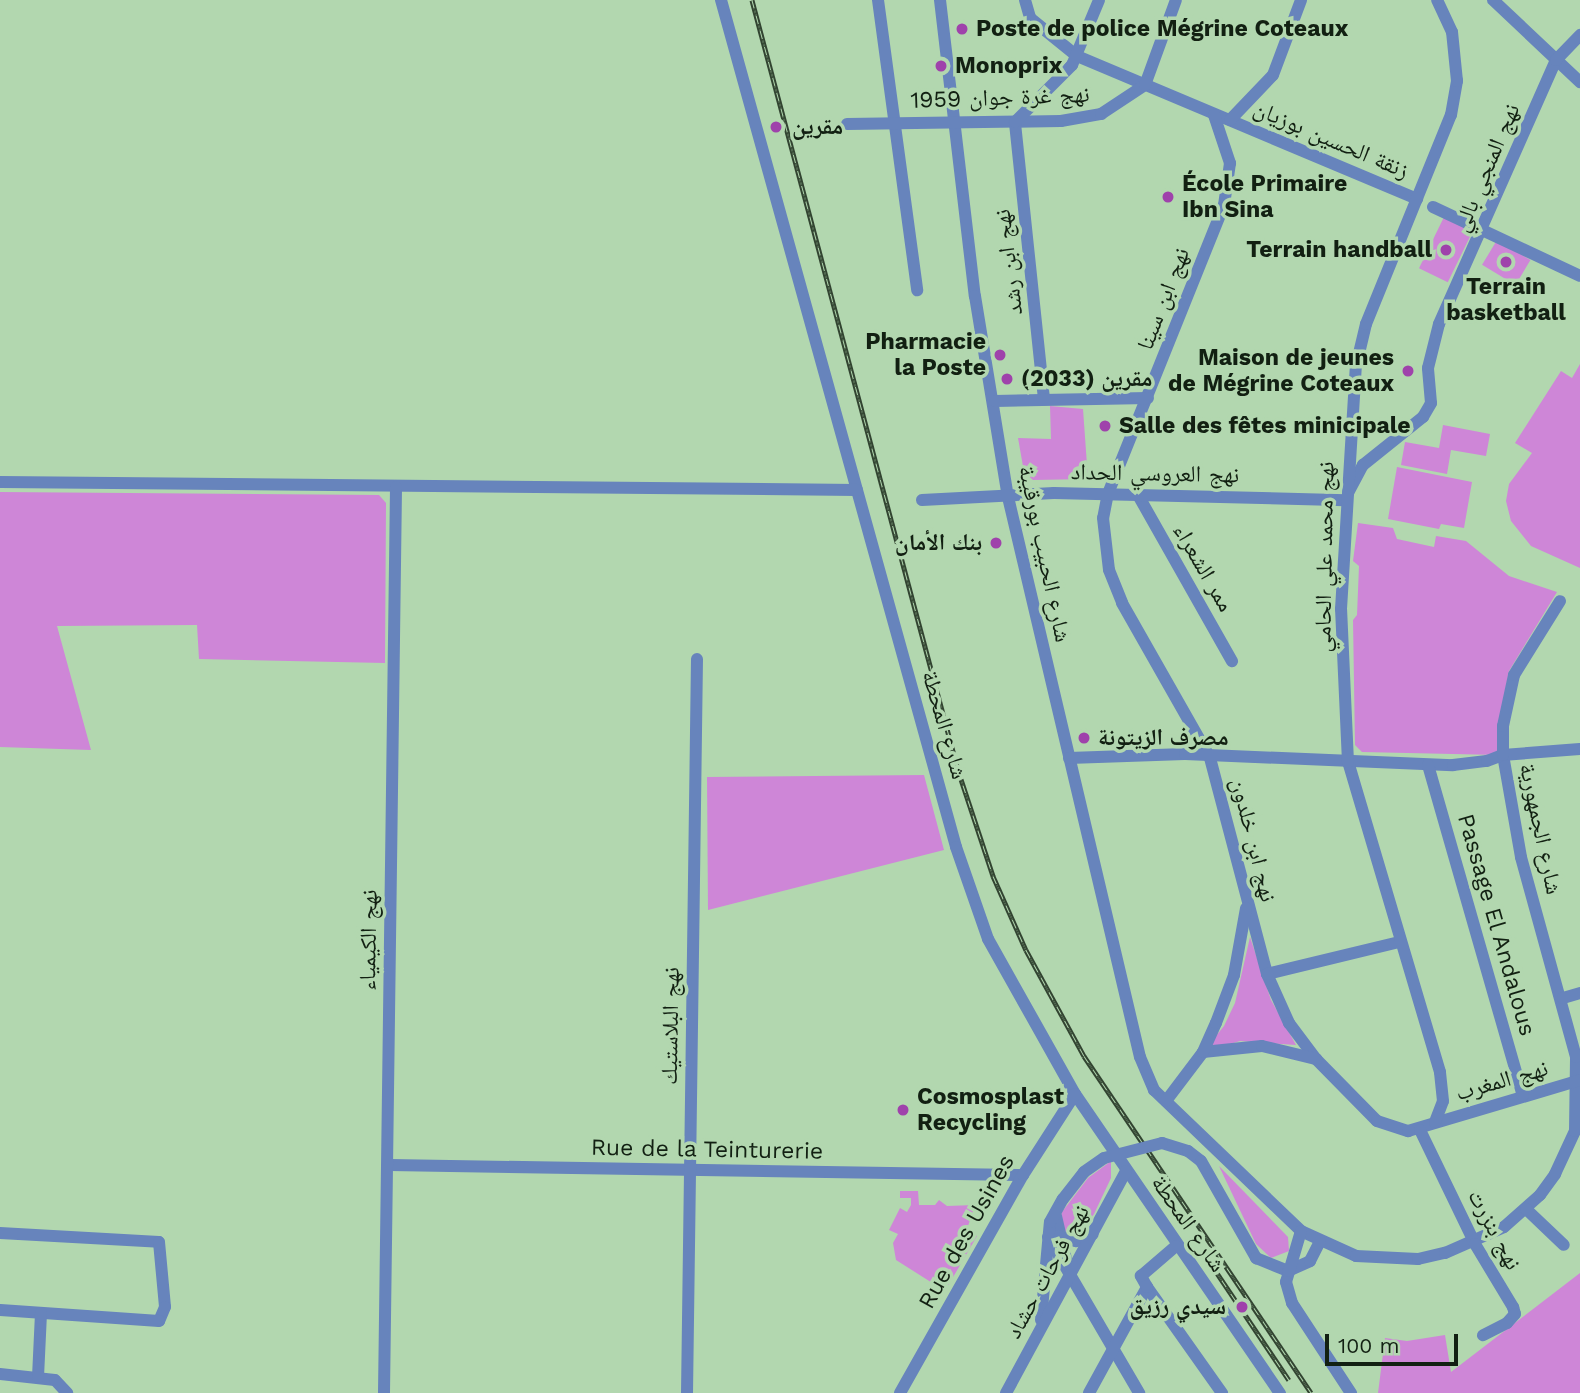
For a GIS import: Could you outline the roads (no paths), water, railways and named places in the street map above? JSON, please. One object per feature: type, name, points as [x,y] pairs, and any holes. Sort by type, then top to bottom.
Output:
[{"type":"street","name":"شارع المحطة","points":[[721,0],[978,912],[1015,993],[1075,1094],[1280,1393]]},
{"type":"street","points":[[878,0],[917,290]]},
{"type":"street","name":"شارع الحبيب بورقيبة","points":[[940,0],[975,296],[995,401],[1008,497],[1140,1056],[1154,1090],[1166,1101]]},
{"type":"street","name":"زنقة الحسين بوزيان","points":[[1025,0],[1030,18],[1077,56],[1416,199]]},
{"type":"street","points":[[1015,122],[1065,75],[1077,56],[1099,0]]},
{"type":"street","points":[[1145,85],[1176,0]]},
{"type":"street","points":[[1230,120],[1273,75],[1301,0]]},
{"type":"street","name":"نهج محمد علي الحامي","points":[[1435,1122],[1443,1101],[1440,1072],[1399,942],[1348,762],[1340,609],[1346,498],[1361,345],[1451,115],[1457,80],[1452,32],[1437,0]]},
{"type":"street","points":[[1493,0],[1580,82]]},
{"type":"street","name":"نهج المنجي بالي","points":[[1346,498],[1363,465],[1423,417],[1431,403],[1428,368],[1439,324],[1483,232],[1556,60],[1580,35]]},
{"type":"street","name":"نهج غرة جوان 1959","points":[[847,124],[1015,122],[1101,114],[1145,85]]},
{"type":"street","name":"نهج ابن سينا","points":[[1108,493],[1149,398],[1224,205],[1230,163],[1214,115]]},
{"type":"street","name":"نهج ابن رشد","points":[[1015,122],[1044,399]]},
{"type":"street","points":[[1433,207],[1580,276]]},
{"type":"street","points":[[995,401],[1149,398]]},
{"type":"street","points":[[0,482],[857,490]]},
{"type":"street","name":"نهج الكيمياء","points":[[384,1393],[390,1165],[396,487]]},
{"type":"street","name":"نهج العروسي الحداد","points":[[922,500],[1108,493],[1346,498]]},
{"type":"street","name":"نهج ابن خلدون","points":[[1108,493],[1103,518],[1109,570],[1122,603],[1210,758],[1267,974],[1289,1023],[1316,1059],[1377,1121],[1395,1129],[1420,1130]]},
{"type":"street","name":"ممر الشعراء","points":[[1138,495],[1232,661]]},
{"type":"street","points":[[1069,758],[1185,754],[1210,758],[1474,765],[1503,755],[1503,726],[1514,675],[1560,601]]},
{"type":"street","name":"نهج البلاستيك","points":[[687,1393],[697,659]]},
{"type":"street","name":"شارع الجمهورية","points":[[1166,1101],[1301,1231],[1356,1256],[1418,1259],[1475,1244],[1526,1209],[1540,1195],[1567,1152],[1578,1110],[1579,1080],[1563,998],[1521,857],[1503,755],[1580,749]]},
{"type":"street","name":"Passage El Andalous","points":[[1428,765],[1523,1096]]},
{"type":"street","points":[[1166,1101],[1202,1052],[1234,975],[1247,903]]},
{"type":"street","points":[[1267,974],[1399,942]]},
{"type":"street","points":[[1563,998],[1580,993]]},
{"type":"street","points":[[1202,1052],[1262,1046],[1316,1059]]},
{"type":"street","name":"نهج المغرب","points":[[1435,1122],[1579,1080]]},
{"type":"street","name":"Rue des Usines","points":[[900,1393],[1023,1175],[1075,1094]]},
{"type":"street","points":[[1420,1130],[1435,1122]]},
{"type":"street","name":"نهج بنزرت","points":[[1420,1130],[1475,1244],[1515,1314],[1483,1335]]},
{"type":"street","points":[[1039,1334],[1060,1205],[1084,1172],[1104,1158],[1148,1143],[1168,1143],[1201,1161],[1256,1258],[1288,1270],[1310,1261],[1320,1241]]},
{"type":"street","name":"Rue de la Teinturerie","points":[[390,1165],[689,1172],[1023,1175]]},
{"type":"street","name":"نهج فرحات حشاد","points":[[1006,1393],[1126,1171]]},
{"type":"street","points":[[1526,1209],[1564,1245]]},
{"type":"street","points":[[1301,1231],[1288,1270],[1292,1303],[1351,1393]]},
{"type":"street","points":[[0,1233],[155,1241],[162,1245],[165,1307],[159,1321],[0,1310]]},
{"type":"street","points":[[1053,1237],[1076,1241],[1093,1234]]},
{"type":"street","points":[[1053,1237],[1070,1276],[1107,1333],[1112,1349],[1139,1393]]},
{"type":"street","points":[[1247,1243],[1269,1260],[1292,1253]]},
{"type":"street","points":[[1177,1245],[1141,1278],[1222,1393]]},
{"type":"street","points":[[1089,1393],[1147,1287]]},
{"type":"street","points":[[38,1377],[41,1313]]},
{"type":"street","points":[[0,1374],[55,1380],[67,1393]]},
{"type":"railway","points":[[752,0],[958,770],[993,876],[1026,950],[1084,1056],[1311,1393]]},
{"type":"railway","points":[[1213,1267],[1289,1380]]},
{"type":"place","name":"Poste de police Mégrine Coteaux","points":[[962,29]]},
{"type":"place","name":"Monoprix","points":[[941,66]]},
{"type":"place","name":"مقرين","points":[[776,127]]},
{"type":"place","name":"École Primaire Ibn Sina","points":[[1168,197]]},
{"type":"place","name":"Terrain handball","points":[[1446,250]]},
{"type":"place","name":"Terrain basketball","points":[[1506,262]]},
{"type":"place","name":"Pharmacie la Poste","points":[[1000,355]]},
{"type":"place","name":"Maison de jeunes de Mégrine Coteaux","points":[[1408,371]]},
{"type":"place","name":"مقرين (2033)","points":[[1007,379]]},
{"type":"place","name":"Salle des fêtes minicipale","points":[[1105,426]]},
{"type":"place","name":"بنك الأمان","points":[[996,543]]},
{"type":"place","name":"مصرف الزيتونة","points":[[1084,738]]},
{"type":"place","name":"Cosmosplast Recycling","points":[[903,1110]]},
{"type":"place","name":"سيدي رزيق","points":[[1242,1307]]}]
